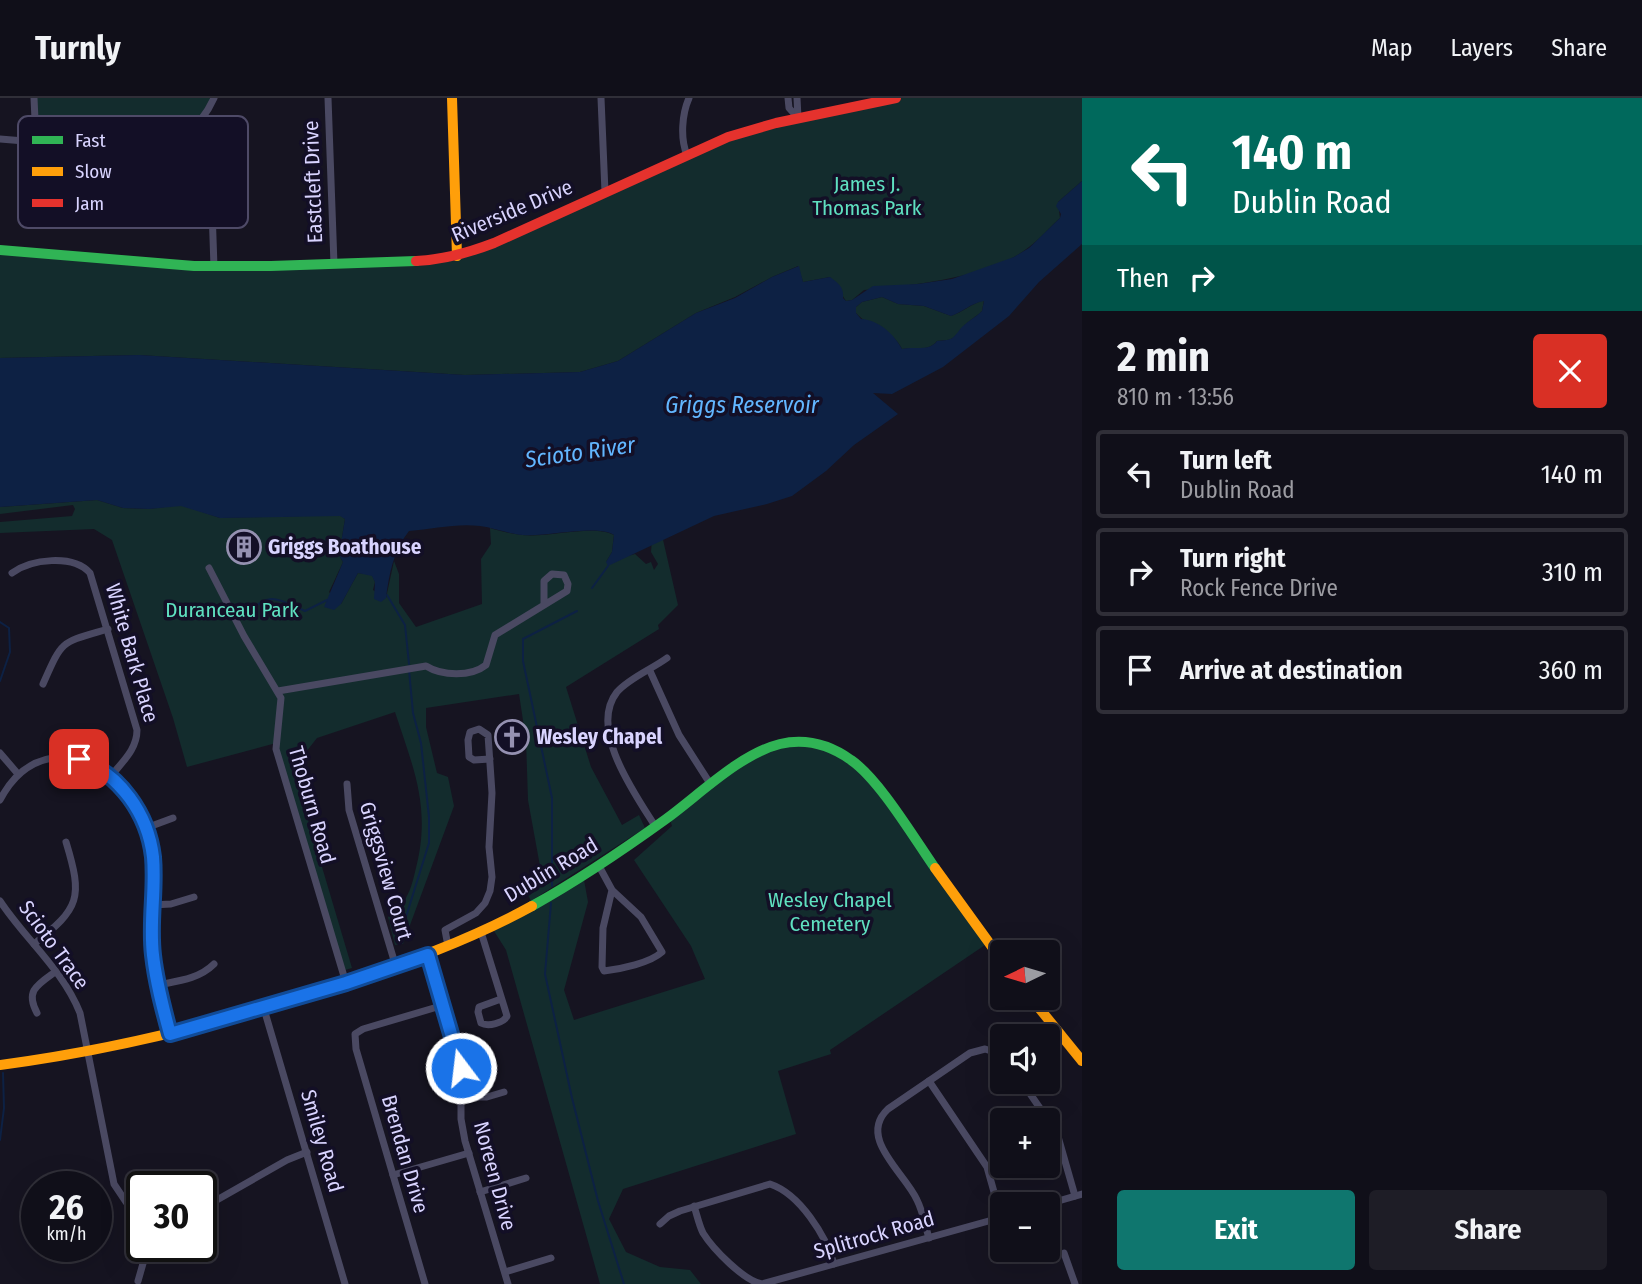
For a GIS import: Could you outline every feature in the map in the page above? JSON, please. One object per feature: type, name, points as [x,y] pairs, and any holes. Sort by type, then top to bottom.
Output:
[{"type":"main road","points":[[452,98],[457,256]]},
{"type":"main road","name":"Riverside Drive","points":[[0,250],[214,267],[433,260],[457,256],[494,243],[741,133],[797,118],[896,98]]},
{"type":"main road","name":"Dublin Road","points":[[0,1065],[87,1052],[170,1034],[264,1009],[428,955],[522,911],[599,866],[749,757],[779,743],[817,743],[841,752],[858,765],[874,782],[990,944]]},
{"type":"main road","points":[[1041,1010],[1082,1061]]},
{"type":"street","points":[[34,98],[35,116]]},
{"type":"street","points":[[204,116],[214,98]]},
{"type":"street","name":"Eastcleft Drive","points":[[328,98],[334,264]]},
{"type":"street","points":[[601,98],[605,192]]},
{"type":"street","points":[[687,155],[684,147],[684,115],[689,98]]},
{"type":"street","points":[[788,98],[789,108],[797,118]]},
{"type":"street","points":[[797,98],[797,118]]},
{"type":"street","points":[[0,139],[18,140]]},
{"type":"street","points":[[213,228],[214,267]]},
{"type":"street","name":"White Bark Place","points":[[12,573],[33,564],[65,561],[78,563],[90,573],[137,730],[133,750],[111,776]]},
{"type":"street","name":"Thoburn Road","points":[[209,568],[244,636],[278,691],[282,704],[276,749],[346,983]]},
{"type":"street","points":[[278,691],[426,666],[438,671],[456,673],[480,669],[489,659],[490,646],[495,635],[567,591],[568,584],[564,575],[552,574],[544,581],[544,605]]},
{"type":"street","points":[[43,684],[57,653],[66,642],[108,629]]},
{"type":"street","points":[[655,826],[618,764],[607,715],[621,688],[667,659]]},
{"type":"street","points":[[650,671],[678,735],[711,785]]},
{"type":"street","points":[[448,946],[445,930],[476,913],[485,903],[492,877],[489,847],[492,793],[490,759],[488,735],[479,729],[470,732],[470,757],[474,760],[490,759]]},
{"type":"street","points":[[0,753],[18,774]]},
{"type":"street","points":[[0,800],[18,774],[43,760],[61,757],[79,759],[95,765],[111,776],[132,800],[146,828],[153,858],[152,954],[170,1034]]},
{"type":"street","name":"Griggsview Court","points":[[347,784],[349,810],[396,967]]},
{"type":"street","points":[[146,828],[173,818]]},
{"type":"street","points":[[34,944],[60,923],[73,905],[74,870],[66,842]]},
{"type":"street","points":[[599,866],[612,890],[641,918],[662,954],[603,970],[603,928],[612,890]]},
{"type":"street","points":[[152,905],[170,904],[194,897]]},
{"type":"street","name":"Scioto Trace","points":[[0,901],[73,997],[80,1013],[114,1184],[126,1202]]},
{"type":"street","points":[[481,932],[501,999],[506,1018],[486,1026],[481,1023],[479,1007],[501,999]]},
{"type":"street","name":"Noreen Drive","points":[[428,955],[461,1068],[461,1119],[469,1153],[508,1284]]},
{"type":"street","points":[[158,985],[196,977],[214,964]]},
{"type":"street","points":[[37,1013],[32,1003],[32,995],[36,987],[55,972]]},
{"type":"street","name":"Brendan Drive","points":[[425,1284],[356,1049],[355,1034],[363,1029],[444,1005]]},
{"type":"street","name":"Smiley Road","points":[[264,1009],[345,1284]]},
{"type":"street","points":[[929,1238],[917,1200],[878,1140],[879,1119],[888,1109],[970,1053],[990,1049]]},
{"type":"street","points":[[929,1081],[987,1167],[994,1192]]},
{"type":"street","points":[[461,1097],[487,1097],[503,1092]]},
{"type":"street","points":[[1030,1094],[1056,1133],[1079,1195],[1060,1201]]},
{"type":"street","points":[[217,1200],[307,1152]]},
{"type":"street","points":[[393,1175],[469,1153]]},
{"type":"street","points":[[480,1192],[526,1178]]},
{"type":"street","points":[[660,1224],[669,1216],[694,1206],[759,1186],[774,1185],[786,1193],[818,1227],[834,1265]]},
{"type":"street","points":[[694,1206],[707,1238],[743,1276],[754,1283]]},
{"type":"street","name":"Splitrock Road","points":[[754,1283],[769,1283],[990,1220]]},
{"type":"street","points":[[1064,1253],[1075,1284]]},
{"type":"street","points":[[505,1272],[551,1258]]},
{"type":"street","points":[[138,1282],[144,1262]]},
{"type":"green space","points":[[34,98],[214,98],[203,116],[35,116]]},
{"type":"green space","name":"James J. Thomas Park","points":[[896,98],[1082,98],[1082,181],[1058,202],[1060,218],[1041,237],[1013,258],[994,266],[950,278],[864,290],[852,300],[846,301],[830,277],[803,282],[798,266],[696,313],[618,361],[580,372],[465,375],[139,355],[0,358],[0,250],[172,265],[457,256],[711,143]]},
{"type":"green space","points":[[882,297],[898,304],[924,306],[951,316],[984,300],[982,311],[953,338],[937,341],[926,348],[902,349],[893,337],[856,313],[856,307],[862,302]]},
{"type":"green space","name":"Duranceau Park","points":[[97,500],[123,508],[149,509],[181,505],[220,518],[340,515],[345,519],[339,555],[343,562],[329,592],[341,604],[358,573],[372,575],[375,582],[373,590],[386,598],[394,561],[399,574],[399,603],[416,627],[482,604],[481,559],[491,544],[490,528],[533,535],[605,532],[614,535],[612,552],[606,562],[635,554],[646,564],[651,562],[654,570],[658,564],[651,552],[652,539],[661,531],[678,605],[658,625],[659,629],[566,687],[591,767],[622,825],[639,815],[645,828],[531,901],[523,885],[540,866],[528,800],[526,740],[519,694],[426,708],[426,727],[437,773],[448,777],[454,806],[403,944],[395,945],[388,917],[409,892],[422,829],[419,790],[395,712],[317,738],[302,757],[295,776],[352,968],[345,970],[276,743],[187,767],[112,540],[94,529],[0,533],[0,522],[72,516],[75,509],[73,505],[0,514],[0,507]]},
{"type":"green space","name":"Wesley Chapel Cemetery","points":[[799,741],[853,760],[988,943],[830,1050],[831,1054],[778,1071],[796,1134],[623,1189],[609,1219],[626,1252],[660,1267],[690,1270],[701,1284],[600,1284],[506,950],[494,931],[584,880],[588,902],[564,990],[574,1020],[705,979],[691,946],[634,860],[672,826],[669,816],[749,757]]},
{"type":"water","name":"Griggs Reservoir","points":[[1082,181],[1082,244],[1039,282],[1009,316],[943,367],[892,394],[873,393],[898,414],[854,445],[826,471],[792,496],[714,516],[608,566],[606,562],[612,552],[614,535],[606,532],[523,535],[471,525],[409,531],[393,562],[386,598],[381,602],[374,599],[375,582],[372,576],[358,573],[341,604],[334,610],[324,607],[343,562],[339,555],[345,519],[340,516],[220,518],[181,506],[123,508],[97,500],[0,507],[0,358],[139,355],[465,375],[580,372],[618,361],[696,313],[735,298],[772,277],[799,266],[803,282],[830,277],[840,286],[846,301],[873,286],[952,279],[1014,257],[1029,248],[1060,218],[1061,214],[1056,206]],"holes":[[[882,297],[898,304],[924,306],[951,316],[984,301],[982,311],[952,338],[937,341],[926,348],[902,349],[885,329],[874,322],[861,319],[856,313],[856,307],[862,302]]]},
{"type":"waterway","points":[[592,588],[608,566]]},
{"type":"waterway","points":[[387,595],[405,625],[409,664]]},
{"type":"waterway","points":[[246,615],[261,602],[268,600],[280,600],[305,611],[327,600]]},
{"type":"waterway","points":[[552,886],[552,798],[523,661],[523,639],[577,611]]},
{"type":"waterway","name":"Scioto Trace","points":[[0,622],[9,628],[10,652],[0,681]]},
{"type":"waterway","points":[[400,936],[429,843],[421,743],[413,713],[409,670]]},
{"type":"waterway","points":[[551,903],[545,974],[598,1201],[624,1284]]},
{"type":"waterway","name":"Scioto Trace","points":[[0,1140],[4,1108],[3,1073]]},
{"type":"traffic: fast","points":[[0,250],[194,266],[416,261]]},
{"type":"traffic: fast","points":[[532,906],[634,842],[735,766],[765,749],[790,742],[808,742],[826,747],[862,769],[896,810],[935,868]]},
{"type":"traffic: slow","points":[[452,98],[457,256]]},
{"type":"traffic: slow","points":[[935,868],[990,944]]},
{"type":"traffic: slow","points":[[0,1065],[127,1043],[295,999],[436,950],[485,930],[532,906]]},
{"type":"traffic: slow","points":[[1041,1010],[1082,1061]]},
{"type":"traffic: jam","points":[[416,261],[456,255],[494,243],[728,137],[776,123],[896,98]]},
{"type":"place","name":"Griggs Boathouse","points":[[244,547]]},
{"type":"place","name":"Wesley Chapel","points":[[512,737]]},
{"type":"route","points":[[79,759],[95,765],[111,776],[132,800],[146,828],[153,858],[152,954],[170,1034],[264,1009],[428,955],[461,1068]]},
{"type":"water label","name":"Scioto River","points":[[580,452]]}]
